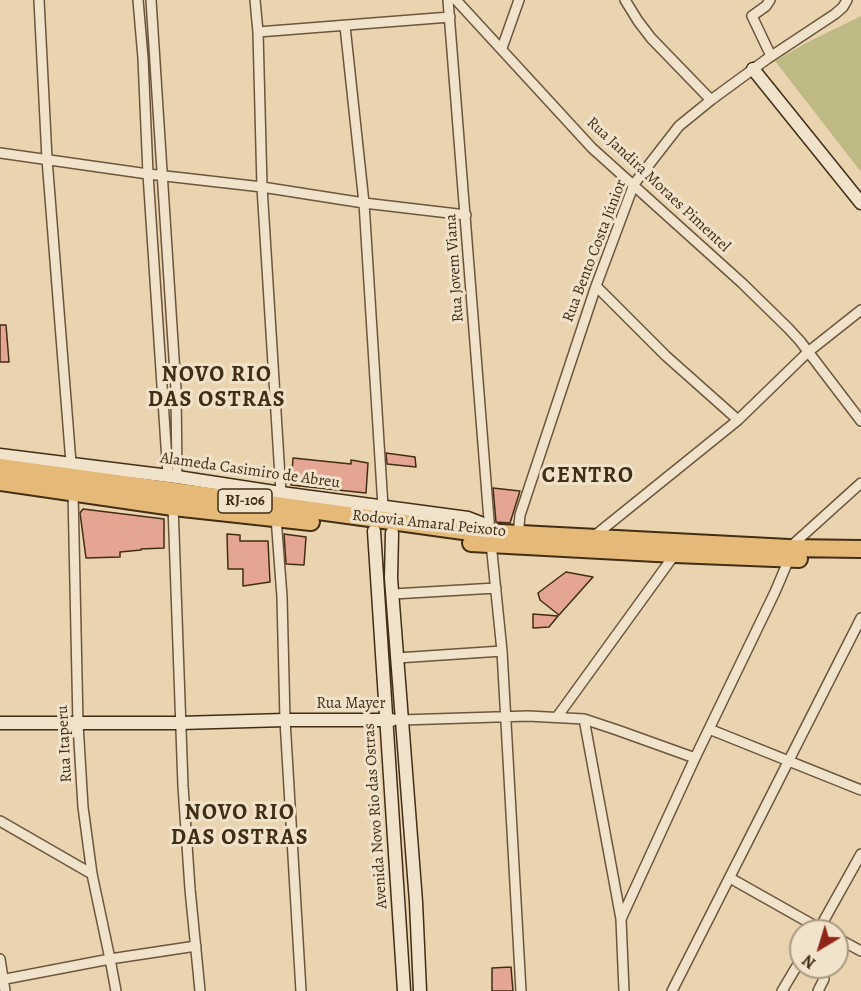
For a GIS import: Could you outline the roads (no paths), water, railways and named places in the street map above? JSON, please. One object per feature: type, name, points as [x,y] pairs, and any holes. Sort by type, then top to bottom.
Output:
[{"type":"highway","name":"Rodovia Amaral Peixoto","points":[[0,467],[172,488],[490,539]]},
{"type":"highway","name":"Rodovia Amaral Peixoto","points":[[0,482],[73,492],[172,488],[276,517],[460,542],[490,539],[522,540],[675,554],[789,554],[861,549]]},
{"type":"highway","name":"Rodovia Amaral Peixoto","points":[[522,540],[593,537],[861,561]]},
{"type":"street","points":[[39,0],[47,159],[71,463]]},
{"type":"street","points":[[138,0],[148,174],[172,488],[180,723],[190,889],[200,991]]},
{"type":"street","points":[[151,0],[176,389],[172,488]]},
{"type":"street","points":[[255,0],[258,32],[262,188],[281,493]]},
{"type":"street","name":"Rua Jovem Viana","points":[[448,0],[490,539],[502,651],[521,991]]},
{"type":"street","name":"Rua Jandira Moraes Pimentel","points":[[456,0],[592,148],[771,311],[800,341],[861,422]]},
{"type":"street","points":[[502,48],[519,0]]},
{"type":"street","points":[[625,0],[651,38],[711,100]]},
{"type":"street","points":[[770,0],[766,6],[752,16],[771,56]]},
{"type":"street","name":"Rua Bento Costa Júnior","points":[[522,540],[519,525],[520,514],[596,286],[634,184],[679,126],[771,56],[835,14],[847,0]]},
{"type":"street","points":[[258,32],[450,16]]},
{"type":"street","points":[[345,26],[364,203],[383,507]]},
{"type":"street","points":[[753,69],[861,203]]},
{"type":"street","points":[[0,153],[466,215]]},
{"type":"street","points":[[596,286],[666,356],[738,420]]},
{"type":"street","points":[[593,537],[738,420],[808,352],[861,310]]},
{"type":"street","name":"Alameda Casimiro de Abreu","points":[[0,455],[71,463],[172,488],[281,493],[468,518],[481,523],[490,539]]},
{"type":"street","points":[[621,919],[775,592],[789,554],[861,483]]},
{"type":"street","name":"Rua Itaperu","points":[[73,492],[78,724],[83,807],[92,874],[116,991]]},
{"type":"street","points":[[276,517],[301,991]]},
{"type":"street","name":"Avenida Novo Rio das Ostras","points":[[374,531],[404,991]]},
{"type":"street","name":"Avenida Novo Rio das Ostras","points":[[392,533],[393,594],[415,890],[420,991]]},
{"type":"street","points":[[557,717],[675,554]]},
{"type":"street","points":[[393,594],[496,588]]},
{"type":"street","points":[[672,991],[861,618]]},
{"type":"street","points":[[397,658],[502,651]]},
{"type":"street","name":"Rua Mayer","points":[[0,723],[180,723],[557,717],[584,719],[695,758]]},
{"type":"street","points":[[584,719],[621,919],[624,991]]},
{"type":"street","points":[[709,729],[861,790]]},
{"type":"street","points":[[0,821],[92,874]]},
{"type":"street","points":[[826,919],[861,854]]},
{"type":"street","points":[[730,878],[801,919]]},
{"type":"street","points":[[1,980],[196,946]]},
{"type":"street","points":[[0,959],[4,991]]},
{"type":"street","points":[[818,991],[824,979]]},
{"type":"district","name":"NOVO RIO DAS OSTRAS","points":[[217,388]]},
{"type":"district","name":"CENTRO","points":[[588,477]]},
{"type":"district","name":"NOVO RIO DAS OSTRAS","points":[[240,826]]}]
